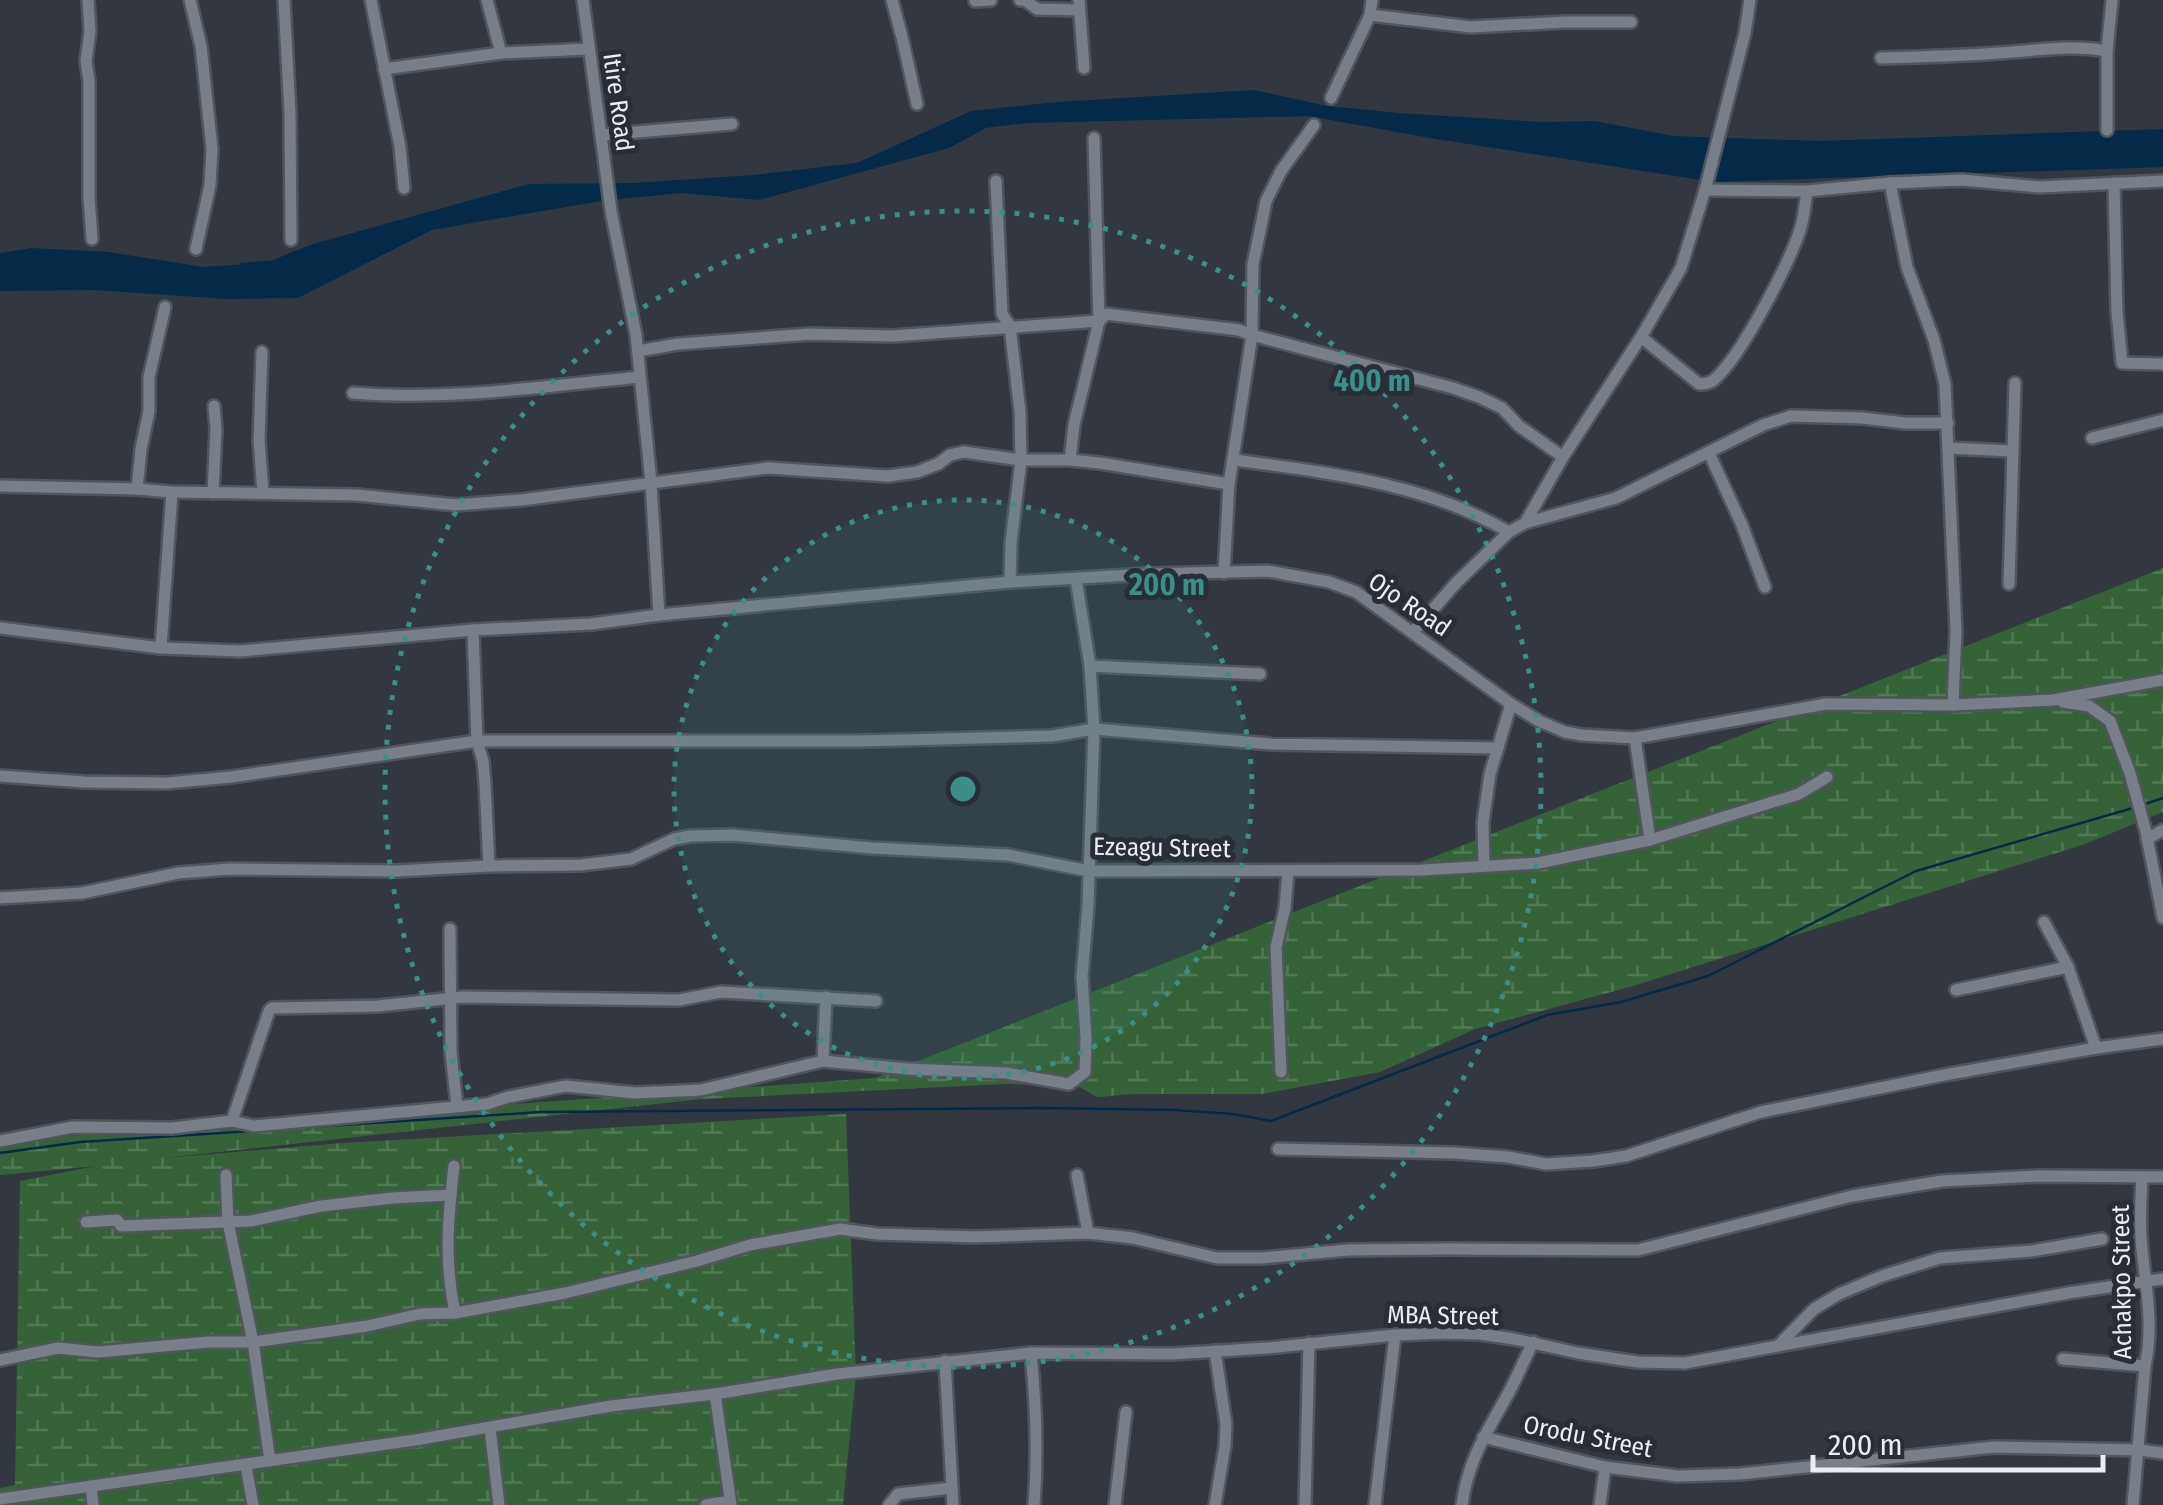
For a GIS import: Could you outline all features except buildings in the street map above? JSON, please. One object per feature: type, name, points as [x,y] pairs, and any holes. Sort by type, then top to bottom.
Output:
[{"type":"street","points":[[88,0],[90,31],[86,61],[92,239]]},
{"type":"street","points":[[190,0],[201,46],[211,132],[210,185],[196,249]]},
{"type":"street","points":[[284,0],[291,240]]},
{"type":"street","points":[[371,0],[400,147],[404,188]]},
{"type":"street","points":[[488,0],[501,52]]},
{"type":"street","name":"Itire Road","points":[[583,0],[610,211],[638,350],[659,615]]},
{"type":"street","points":[[892,0],[916,104]]},
{"type":"street","points":[[975,1],[990,0]]},
{"type":"street","points":[[1020,0],[1036,8],[1079,5],[1084,68]]},
{"type":"street","points":[[1331,98],[1370,16],[1372,0]]},
{"type":"street","points":[[1525,523],[1681,268],[1705,189],[1750,0]]},
{"type":"street","points":[[2108,130],[2107,51],[2112,0]]},
{"type":"street","points":[[1370,16],[1471,27],[1631,22]]},
{"type":"street","points":[[1881,58],[1963,56],[2058,47],[2107,51]]},
{"type":"street","points":[[384,69],[501,52],[589,48]]},
{"type":"street","points":[[602,136],[732,124]]},
{"type":"street","points":[[1224,573],[1230,484],[1252,335],[1253,264],[1266,201],[1299,143],[1314,125]]},
{"type":"street","points":[[1070,460],[1074,426],[1099,321],[1094,138]]},
{"type":"street","points":[[1705,189],[1807,192],[1962,180],[2040,187],[2163,181]]},
{"type":"street","points":[[996,181],[1002,314],[1010,326],[1020,412],[1021,460],[1010,582]]},
{"type":"street","points":[[1890,183],[1907,267],[1946,384],[1956,632],[1953,705]]},
{"type":"street","points":[[2114,183],[2122,363],[2163,364]]},
{"type":"street","points":[[1640,337],[1698,384],[1717,378],[1735,355],[1782,270],[1800,230],[1807,192]]},
{"type":"street","points":[[138,488],[149,410],[149,377],[164,307]]},
{"type":"street","points":[[638,350],[810,334],[947,334],[1099,321],[1106,314],[1119,314],[1240,330],[1453,388],[1502,408],[1519,426],[1562,457]]},
{"type":"street","points":[[262,352],[259,440],[263,493]]},
{"type":"street","points":[[353,393],[399,397],[474,393],[640,376]]},
{"type":"street","points":[[2009,584],[2015,383]]},
{"type":"street","points":[[213,493],[214,406]]},
{"type":"street","points":[[1413,632],[1509,532],[1525,523],[1616,498],[1763,426],[1791,416],[1948,423]]},
{"type":"street","points":[[2092,438],[2163,420]]},
{"type":"street","points":[[1948,448],[2012,451]]},
{"type":"street","points":[[0,486],[357,495],[456,504],[521,500],[768,468],[888,476],[917,472],[964,452],[1021,460],[1070,460],[1230,484]]},
{"type":"street","points":[[1709,454],[1742,525],[1764,587]]},
{"type":"street","points":[[1234,460],[1350,476],[1404,489],[1451,502],[1509,532]]},
{"type":"street","points":[[161,648],[172,492]]},
{"type":"street","name":"Ojo Road","points":[[0,628],[161,648],[240,652],[473,630],[590,624],[1010,582],[1268,571],[1329,582],[1356,592],[1510,704],[1566,732],[1636,738],[1826,704],[1953,705],[2053,700]]},
{"type":"street","points":[[0,1140],[73,1127],[172,1128],[232,1121],[254,1126],[488,1104],[508,1096],[566,1086],[635,1093],[701,1090],[824,1061],[1006,1073],[1069,1084],[1085,1072],[1082,977],[1094,729],[1090,666],[1076,579]]},
{"type":"street","points":[[473,630],[477,741],[483,761],[489,866]]},
{"type":"street","points":[[1090,666],[1260,674]]},
{"type":"street","points":[[2053,700],[2163,680]]},
{"type":"street","points":[[2053,700],[2088,706],[2110,721],[2130,773],[2163,918]]},
{"type":"street","points":[[1484,866],[1482,822],[1490,774],[1510,704]]},
{"type":"street","points":[[0,776],[167,783],[250,775],[477,741],[861,741],[1052,736],[1094,729],[1252,743],[1498,748]]},
{"type":"street","points":[[1636,738],[1650,840]]},
{"type":"street","name":"Ezeagu Street","points":[[0,898],[82,893],[178,873],[229,869],[396,870],[607,863],[630,859],[674,839],[733,835],[1008,855],[1089,870],[1422,870],[1538,863],[1650,840],[1799,794],[1827,777]]},
{"type":"street","points":[[2146,835],[2163,830]]},
{"type":"street","points":[[1280,1072],[1276,946],[1288,871]]},
{"type":"street","points":[[2044,922],[2068,967],[2096,1048]]},
{"type":"street","points":[[450,929],[452,1053],[458,1106]]},
{"type":"street","points":[[1956,990],[2068,967]]},
{"type":"street","points":[[232,1121],[272,1008],[378,1006],[463,996],[679,1000],[721,992],[876,1001]]},
{"type":"street","points":[[824,1061],[826,996]]},
{"type":"street","points":[[1278,1150],[1454,1153],[1546,1164],[1593,1161],[1626,1156],[1761,1112],[1944,1075],[2163,1039]]},
{"type":"street","points":[[454,1166],[447,1242],[448,1284],[454,1313]]},
{"type":"street","points":[[226,1175],[228,1222],[254,1342],[270,1461]]},
{"type":"street","points":[[1077,1175],[1088,1233]]},
{"type":"street","points":[[0,1360],[58,1348],[98,1352],[254,1342],[420,1314],[454,1313],[565,1293],[750,1245],[840,1229],[976,1237],[1088,1233],[1133,1238],[1217,1258],[1348,1250],[1638,1250],[1852,1196],[1942,1181],[2038,1176],[2163,1178]]},
{"type":"street","name":"Achakpo Street","points":[[2133,1505],[2149,1348],[2142,1178]]},
{"type":"street","points":[[86,1222],[116,1220],[121,1226],[252,1221],[359,1201],[451,1195]]},
{"type":"street","points":[[1778,1346],[1814,1309],[1882,1276],[1940,1258],[2031,1252],[2102,1240]]},
{"type":"street","name":"MBA Street","points":[[0,1498],[246,1466],[612,1406],[945,1361],[1031,1353],[1172,1354],[1395,1335],[1480,1334],[1637,1362],[1685,1363],[2163,1279]]},
{"type":"street","points":[[1376,1505],[1395,1335]]},
{"type":"street","points":[[1462,1505],[1468,1474],[1483,1438],[1533,1342]]},
{"type":"street","points":[[1305,1505],[1308,1344]]},
{"type":"street","points":[[1215,1351],[1226,1424],[1215,1505]]},
{"type":"street","points":[[1031,1353],[1036,1400],[1034,1505]]},
{"type":"street","points":[[2063,1359],[2145,1366]]},
{"type":"street","points":[[945,1361],[953,1505]]},
{"type":"street","points":[[706,1505],[730,1503],[716,1394]]},
{"type":"street","points":[[1114,1505],[1126,1412]]},
{"type":"street","points":[[490,1428],[499,1505]]},
{"type":"street","name":"Orodu Street","points":[[1483,1438],[1604,1467],[1678,1476],[1740,1474],[1994,1447],[2163,1452]]},
{"type":"street","points":[[246,1466],[253,1505]]},
{"type":"street","points":[[1600,1505],[1604,1467]]},
{"type":"street","points":[[92,1486],[93,1505]]},
{"type":"street","points":[[889,1505],[898,1494],[952,1488]]},
{"type":"green space","points":[[2163,568],[2163,812],[2085,844],[1633,986],[1475,1029],[1380,1072],[1262,1094],[1097,1097],[1076,1085],[1005,1084],[702,1099],[164,1158],[342,1143],[846,1114],[856,1375],[843,1505],[0,1505],[0,1488],[15,1485],[20,1181],[96,1166],[0,1175],[0,1141],[875,1078]]},
{"type":"water","points":[[1254,90],[1327,106],[1540,122],[1595,121],[1673,136],[1820,141],[2163,129],[2163,167],[1714,182],[1308,116],[1027,123],[986,128],[949,148],[759,200],[681,193],[601,201],[432,230],[298,298],[227,299],[94,290],[0,291],[0,253],[31,248],[108,252],[204,267],[265,263],[313,244],[529,184],[635,183],[857,163],[971,111]]},
{"type":"waterway","points":[[241,264],[268,262]]},
{"type":"waterway","points":[[2145,804],[2163,798]]},
{"type":"waterway","points":[[280,1129],[541,1112],[1043,1108],[1175,1110],[1271,1121],[1547,1015],[1621,1002],[1708,976],[1916,871],[2133,808]]},
{"type":"waterway","points":[[0,1153],[80,1142],[252,1131]]}]
